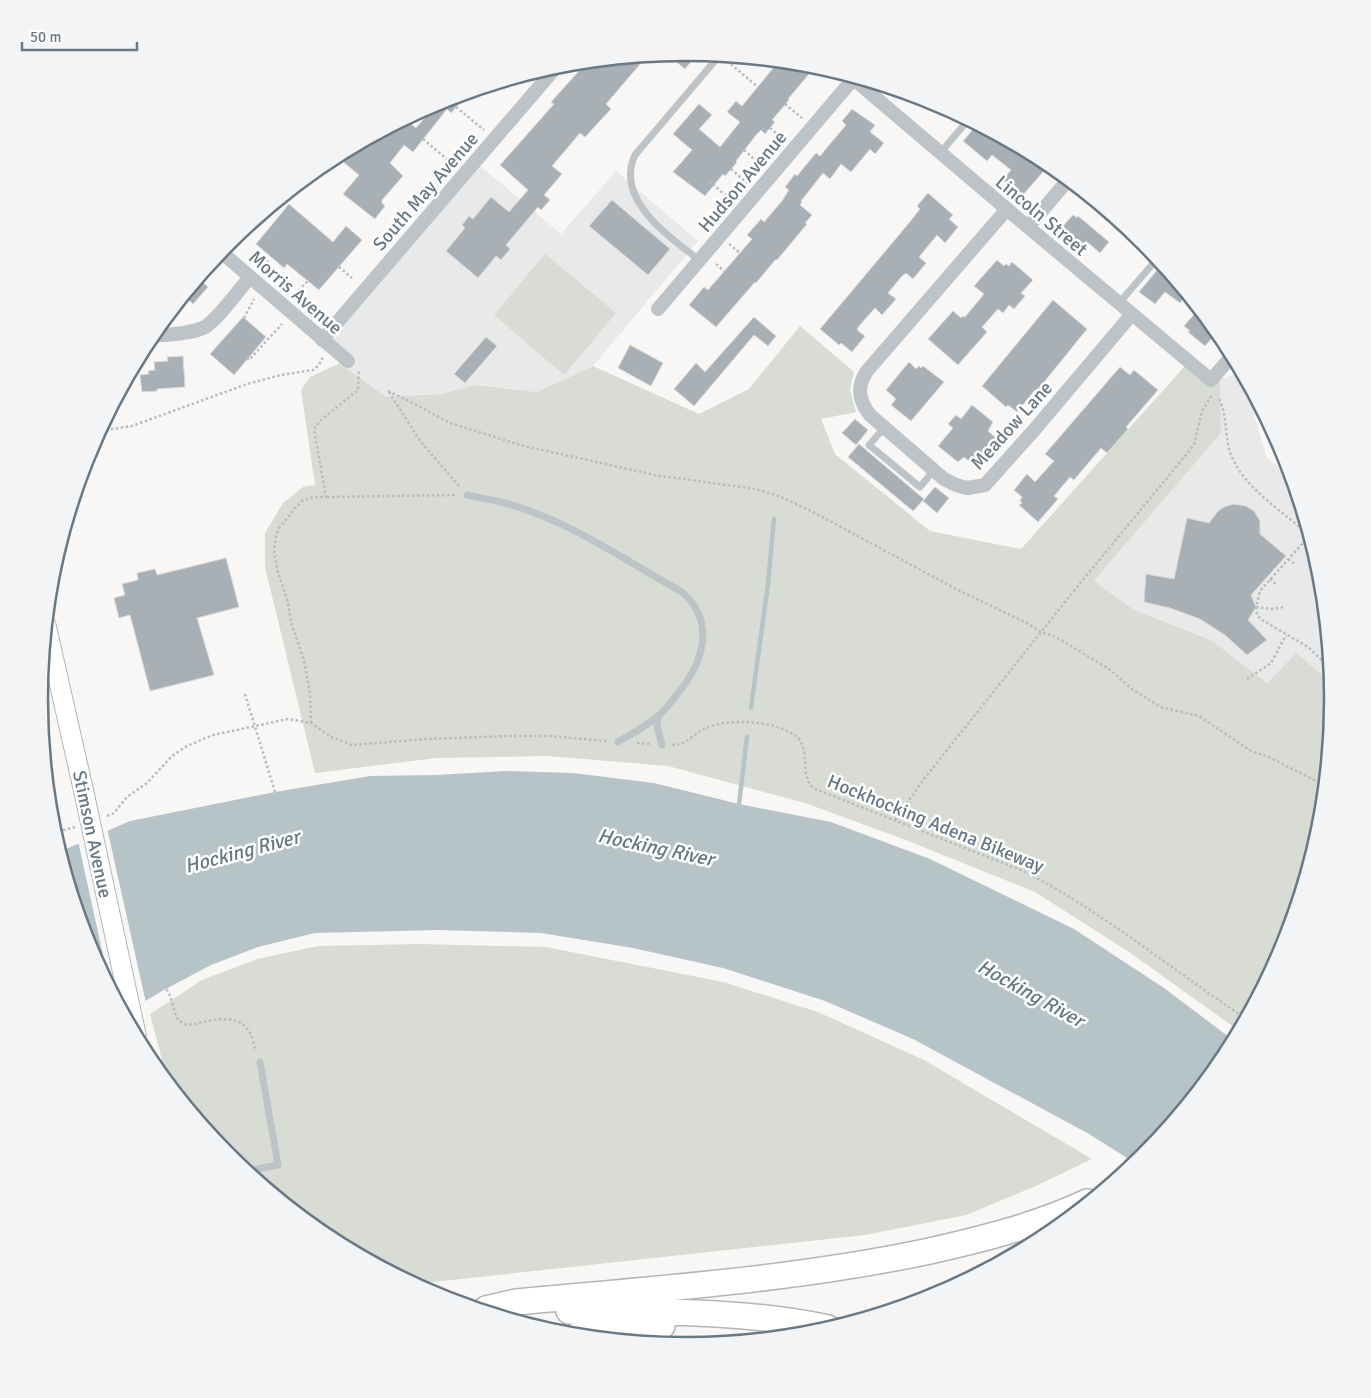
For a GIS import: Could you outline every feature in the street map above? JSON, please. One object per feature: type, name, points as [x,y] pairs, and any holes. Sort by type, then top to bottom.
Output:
[{"type":"highway","points":[[495,1307],[516,1302],[745,1280],[874,1262],[960,1244],[1033,1223],[1067,1210]]},
{"type":"highway","points":[[504,1310],[650,1312],[744,1316],[812,1325]]},
{"type":"highway","points":[[603,1332],[744,1316]]},
{"type":"main road","name":"Stimson Avenue","points":[[50,646],[132,1016]]},
{"type":"street","name":"South May Avenue","points":[[325,343],[549,76]]},
{"type":"street","name":"Hudson Avenue","points":[[658,309],[849,83]]},
{"type":"street","name":"Lincoln Street","points":[[863,87],[1132,314],[1212,386]]},
{"type":"street","points":[[1028,227],[1063,185]]},
{"type":"street","name":"Meadow Lane","points":[[1006,209],[864,376],[860,384],[860,396],[863,405],[870,415],[944,479],[967,488],[985,484],[1132,314]]},
{"type":"street","name":"Morris Avenue","points":[[226,256],[348,361]]},
{"type":"street","points":[[162,335],[204,327],[250,277]]},
{"type":"street","points":[[1212,386],[1225,359]]},
{"type":"lane","points":[[699,260],[648,215],[636,195],[630,175],[635,155],[715,62]]},
{"type":"lane","points":[[941,152],[964,125]]},
{"type":"lane","points":[[1119,303],[1152,264]]},
{"type":"lane","points":[[884,428],[869,445],[920,487],[934,470]]},
{"type":"lane","points":[[468,495],[506,503],[549,519],[585,536],[682,592],[692,600],[698,610],[703,628],[702,649],[695,669],[684,687],[658,716],[618,742]]},
{"type":"lane","points":[[658,716],[657,726],[662,745]]},
{"type":"lane","points":[[254,1169],[278,1164],[260,1062]]},
{"type":"path","points":[[727,62],[758,87]]},
{"type":"path","points":[[785,104],[802,118]]},
{"type":"path","points":[[456,107],[481,127]]},
{"type":"path","points":[[770,128],[784,140]]},
{"type":"path","points":[[423,140],[451,163]]},
{"type":"path","points":[[744,150],[762,166]]},
{"type":"path","points":[[731,169],[747,183]]},
{"type":"path","points":[[709,181],[732,200]]},
{"type":"path","points":[[263,266],[269,260]]},
{"type":"path","points":[[338,267],[352,278]]},
{"type":"path","points":[[295,294],[308,281]]},
{"type":"path","points":[[244,318],[255,298]]},
{"type":"path","points":[[248,358],[249,360],[282,323]]},
{"type":"path","points":[[107,431],[132,426],[247,384],[281,375],[313,370],[319,365],[325,343]]},
{"type":"path","points":[[326,497],[314,429],[321,420],[358,390],[359,370]]},
{"type":"path","points":[[895,820],[924,779],[1041,632],[1194,445],[1202,411],[1212,386]]},
{"type":"path","points":[[468,495],[426,449],[388,391],[450,423],[520,445],[655,475],[756,489],[778,496],[812,512],[958,590],[1027,623],[1041,632],[1056,637],[1109,669],[1132,690],[1161,707],[1199,716],[1251,751],[1269,757],[1318,782]]},
{"type":"path","points":[[1219,399],[1224,410],[1229,449],[1239,470],[1253,488],[1300,528]]},
{"type":"path","points":[[311,723],[310,694],[304,660],[291,622],[288,602],[278,572],[274,552],[279,528],[302,501],[314,497],[468,495]]},
{"type":"path","points":[[1303,540],[1258,595],[1256,607],[1259,618],[1308,647],[1322,660]]},
{"type":"path","points":[[1288,559],[1294,564]]},
{"type":"path","points":[[1270,579],[1277,585]]},
{"type":"path","points":[[1256,607],[1272,609],[1283,606]]},
{"type":"path","points":[[1247,679],[1271,663],[1286,635]]},
{"type":"path","points":[[245,694],[276,792]]},
{"type":"path","name":"Hockhocking Adena Bikeway","points":[[101,818],[114,812],[127,797],[147,783],[172,756],[187,746],[213,735],[288,719],[311,723],[331,737],[352,745],[426,739],[549,736],[677,746],[706,728],[731,722],[754,723],[777,727],[787,731],[800,741],[804,747],[807,780],[813,788],[1023,871],[1050,885],[1082,905],[1240,1014]]},
{"type":"path","points":[[62,830],[83,824]]},
{"type":"path","points":[[143,997],[156,988],[164,987],[169,992],[177,1018],[182,1023],[189,1025],[223,1018],[238,1020],[250,1033],[260,1062]]},
{"type":"shaded area","points":[[479,165],[561,234],[616,171],[698,241],[593,366],[537,392],[476,385],[441,394],[386,397],[321,348]]},
{"type":"shaded area","points":[[545,254],[616,313],[564,375],[494,315]]},
{"type":"shaded area","points":[[800,326],[854,372],[850,389],[856,412],[821,419],[835,454],[930,531],[1021,549],[1185,366],[1210,370],[1220,379],[1221,433],[1094,581],[1134,610],[1211,640],[1267,683],[1296,653],[1323,675],[1324,699],[1318,782],[1302,864],[1290,904],[1275,943],[1258,981],[1233,1026],[1129,952],[1035,892],[911,842],[805,803],[668,766],[548,756],[437,758],[315,773],[265,567],[265,533],[283,503],[303,487],[315,485],[301,390],[310,377],[340,363],[386,397],[441,394],[476,385],[537,392],[593,366],[699,414],[749,389]]},
{"type":"shaded area","points":[[1234,374],[1238,380],[1250,403],[1267,458],[1280,469],[1290,494],[1302,534],[1311,575],[1318,616],[1323,675],[1296,653],[1267,683],[1211,640],[1134,610],[1094,581],[1221,433],[1220,379]]},
{"type":"shaded area","points":[[420,944],[546,947],[723,982],[818,1012],[924,1060],[1092,1159],[1038,1185],[966,1215],[865,1235],[429,1283],[366,1252],[297,1205],[265,1179],[206,1120],[163,1065],[150,1014],[202,980],[257,959],[318,946]]},
{"type":"water","name":"Hocking River","points":[[506,771],[573,773],[654,783],[739,804],[831,822],[930,859],[1074,929],[1164,988],[1227,1035],[1192,1087],[1165,1120],[1128,1159],[1089,1134],[913,1039],[825,1001],[723,968],[633,948],[541,933],[438,930],[315,933],[258,947],[211,965],[129,1011],[96,943],[81,904],[66,849],[130,821],[275,792],[370,776]]},
{"type":"pier","points":[[107,828],[146,1003],[130,1013],[105,962],[78,841]]},
{"type":"building","points":[[676,61],[691,61],[685,69]]},
{"type":"building","points":[[642,62],[606,104],[611,109],[585,137],[580,133],[552,166],[562,174],[544,195],[550,200],[541,210],[538,207],[506,245],[510,249],[501,260],[496,256],[478,278],[446,251],[465,228],[462,225],[469,216],[473,219],[491,197],[509,212],[528,190],[500,165],[554,104],[551,102],[580,70]]},
{"type":"building","points":[[774,67],[809,74],[772,120],[775,122],[765,134],[761,130],[756,135],[737,162],[725,176],[723,174],[705,196],[673,172],[692,150],[673,134],[699,104],[712,115],[699,129],[720,147],[740,122],[727,112],[736,101],[742,106]]},
{"type":"building","points":[[460,103],[451,113],[447,109],[413,152],[404,145],[390,163],[403,176],[382,200],[385,206],[375,219],[343,194],[359,175],[343,162],[403,127],[411,124],[416,128],[425,117]]},
{"type":"building","points":[[852,109],[875,125],[870,132],[884,143],[875,154],[870,149],[851,172],[841,164],[830,179],[823,173],[801,201],[800,205],[812,215],[805,223],[807,224],[716,327],[689,305],[704,287],[708,290],[752,239],[747,235],[761,219],[764,222],[782,201],[789,190],[785,187],[795,174],[797,176],[816,153],[820,156],[846,125],[842,121]]},
{"type":"building","points":[[973,130],[1004,146],[1043,171],[1022,196],[1003,180],[1011,170],[992,155],[987,161],[963,141]]},
{"type":"building","points":[[928,193],[953,215],[949,219],[958,227],[945,243],[937,235],[919,257],[926,263],[913,279],[906,273],[888,293],[896,299],[882,315],[875,308],[859,326],[857,330],[865,336],[852,352],[841,343],[839,345],[820,329],[909,223],[920,209],[917,206]]},
{"type":"building","points":[[612,200],[670,249],[648,275],[589,226]]},
{"type":"building","points":[[289,204],[333,242],[346,226],[362,240],[319,290],[287,264],[284,268],[256,244]]},
{"type":"building","points":[[1073,215],[1077,218],[1078,216],[1109,242],[1100,253],[1086,241],[1081,246],[1065,233],[1067,231],[1062,227]]},
{"type":"building","points":[[997,260],[1004,266],[1006,264],[1009,266],[1012,262],[1033,280],[1021,293],[1025,296],[1014,309],[1009,305],[1003,313],[998,309],[982,327],[987,332],[958,365],[928,339],[953,311],[961,318],[965,317],[984,294],[974,286]]},
{"type":"building","points":[[1157,270],[1183,300],[1180,303],[1165,292],[1155,304],[1139,292]]},
{"type":"building","points":[[203,282],[208,287],[193,304],[188,300]]},
{"type":"building","points":[[1053,300],[1087,329],[1036,392],[1035,390],[1017,412],[1008,405],[1006,407],[982,386]]},
{"type":"building","points":[[1194,314],[1211,339],[1205,346],[1188,332],[1190,331],[1184,326]]},
{"type":"building","points":[[243,317],[266,337],[234,375],[210,354]]},
{"type":"building","points":[[754,317],[776,336],[768,346],[754,335],[694,406],[674,389],[696,363],[705,372]]},
{"type":"building","points":[[486,337],[497,346],[465,383],[454,374]]},
{"type":"building","points":[[630,345],[663,363],[651,386],[618,368]]},
{"type":"building","points":[[183,356],[185,387],[142,392],[140,375],[149,374],[148,371],[155,370],[154,362],[168,361],[167,357]]},
{"type":"building","points":[[909,362],[916,369],[919,366],[921,368],[923,366],[944,382],[911,421],[891,405],[896,399],[886,390]]},
{"type":"building","points":[[1120,367],[1130,375],[1134,370],[1158,390],[1126,427],[1128,429],[1107,453],[1101,448],[1074,480],[1070,477],[1054,496],[1058,499],[1038,522],[1019,505],[1022,503],[1020,501],[1022,497],[1014,490],[1027,474],[1035,482],[1054,461],[1045,454]]},
{"type":"building","points":[[972,405],[993,422],[988,431],[996,438],[974,465],[964,457],[958,462],[938,446],[953,428],[948,424],[956,415],[961,419]]},
{"type":"building","points":[[855,419],[868,430],[856,445],[842,433]]},
{"type":"building","points":[[859,444],[924,499],[913,511],[848,457]]},
{"type":"building","points":[[935,487],[949,498],[937,513],[923,501]]},
{"type":"building","points":[[1234,504],[1246,506],[1254,511],[1260,521],[1260,534],[1286,556],[1251,595],[1256,607],[1248,620],[1267,640],[1247,655],[1225,635],[1200,619],[1170,608],[1144,602],[1146,574],[1174,579],[1187,518],[1209,523],[1218,511]]},
{"type":"building","points":[[226,558],[239,607],[197,618],[214,675],[150,691],[130,615],[119,618],[114,598],[125,595],[122,584],[138,580],[137,573],[155,569],[157,575]]},
{"type":"waterway","points":[[751,708],[768,584],[774,519]]},
{"type":"waterway","points":[[739,804],[747,737]]}]
